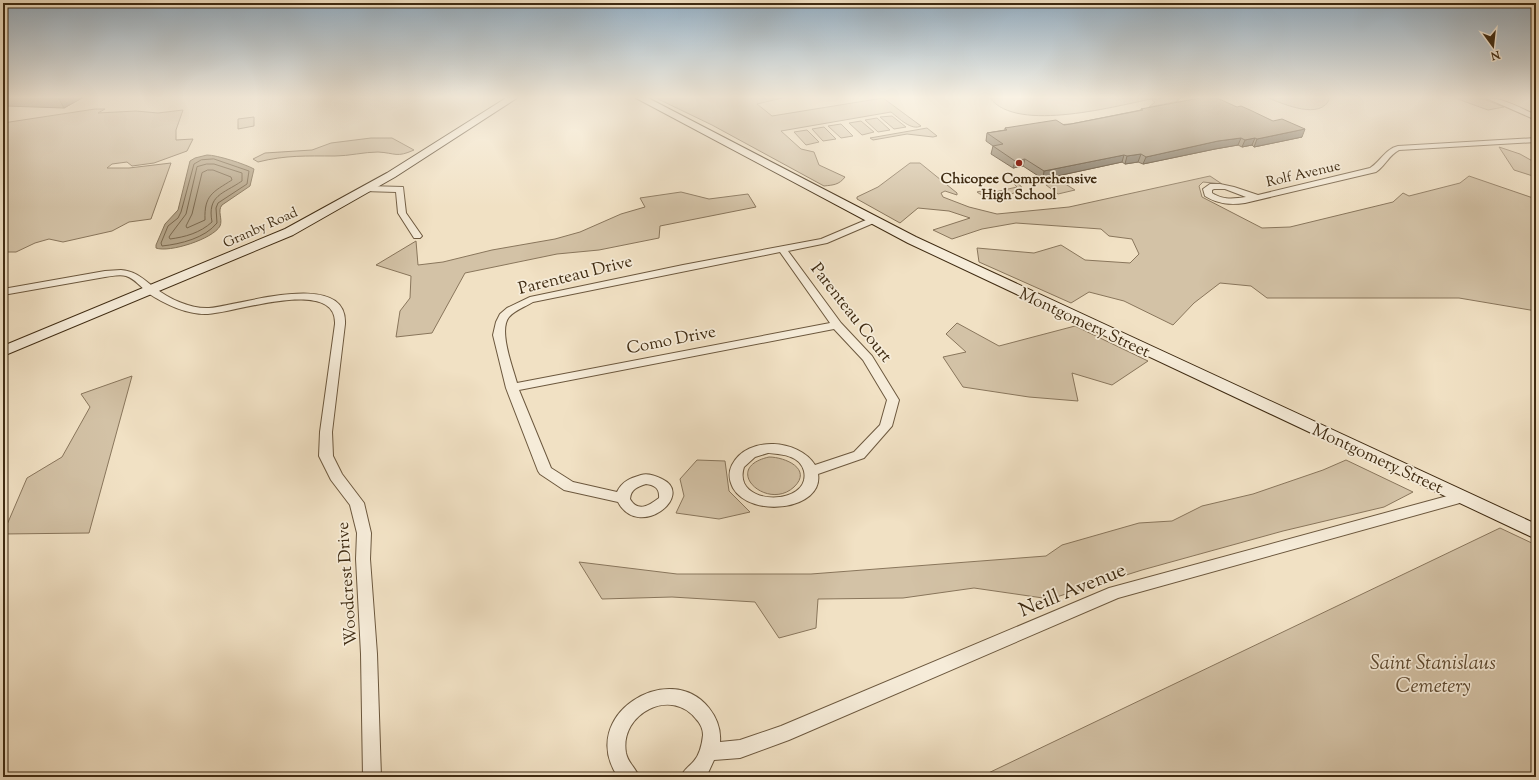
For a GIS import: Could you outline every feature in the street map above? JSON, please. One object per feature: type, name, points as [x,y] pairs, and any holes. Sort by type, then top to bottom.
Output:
[{"type":"main road","name":"Granby Road","points":[[3,352],[289,232],[367,189],[455,134]]},
{"type":"main road","name":"Montgomery Street","points":[[710,134],[912,240],[1536,532]]},
{"type":"street","name":"Rolf Avenue","points":[[1258,198],[1249,196],[1237,189],[1225,186],[1213,186],[1207,189],[1208,194],[1223,201],[1236,202],[1258,198],[1373,170],[1380,166],[1391,150],[1398,148],[1536,140]]},
{"type":"street","points":[[367,189],[400,189],[402,213],[417,236]]},
{"type":"street","name":"Parenteau Drive","points":[[622,498],[569,486],[545,471],[512,388],[499,329],[504,316],[521,304],[546,296],[829,240],[873,220]]},
{"type":"street","name":"Parenteau Court","points":[[782,249],[837,325],[868,358],[893,400],[886,426],[859,455],[812,471]]},
{"type":"street","name":"Woodcrest Drive","points":[[3,292],[104,274],[126,273],[139,278],[151,290],[186,308],[207,311],[277,298],[303,296],[316,297],[331,302],[339,312],[340,324],[326,432],[326,456],[336,477],[357,503],[364,532],[362,559],[369,654],[372,777]]},
{"type":"street","name":"Como Drive","points":[[512,388],[748,341],[837,325]]},
{"type":"street","points":[[768,448],[791,450],[808,462],[812,471],[812,480],[808,488],[800,495],[790,500],[778,503],[764,502],[752,498],[743,491],[737,482],[736,473],[739,464],[746,456],[756,451],[768,448]]},
{"type":"street","name":"Neill Avenue","points":[[709,752],[740,749],[783,734],[1114,593],[1462,497]]},
{"type":"street","points":[[630,777],[620,765],[616,751],[617,736],[622,722],[631,711],[644,702],[658,697],[674,696],[688,700],[700,708],[709,721],[712,736],[709,752],[701,767],[690,777]]},
{"type":"green space","points":[[3,134],[176,134],[176,140],[193,139],[187,151],[154,163],[132,166],[127,162],[112,164],[107,168],[129,168],[171,163],[151,219],[129,222],[112,231],[63,242],[49,239],[35,243],[16,252],[3,252]]},
{"type":"green space","points":[[729,134],[785,134],[801,149],[814,152],[819,165],[845,177],[838,183],[824,186]]},
{"type":"green space","points":[[796,134],[811,134],[819,142],[806,145]]},
{"type":"green space","points":[[817,134],[831,134],[836,139],[823,141]]},
{"type":"green space","points":[[837,134],[851,134],[853,136],[841,138]]},
{"type":"green space","points":[[891,134],[905,134],[873,140],[870,138]]},
{"type":"green space","points":[[910,134],[935,134],[937,136],[933,137]]},
{"type":"green space","points":[[371,138],[392,138],[414,150],[403,154],[373,152],[340,156],[287,157],[258,162],[253,159],[265,153],[312,150],[331,143]]},
{"type":"green space","points":[[1499,147],[1520,154],[1536,163],[1536,177],[1514,170]]},
{"type":"green space","points":[[910,163],[920,163],[957,193],[957,195],[945,191],[941,193],[943,197],[969,207],[997,214],[1069,207],[1210,176],[1222,184],[1203,182],[1199,186],[1202,197],[1262,228],[1290,227],[1393,202],[1403,193],[1409,196],[1460,183],[1469,176],[1536,199],[1536,311],[1459,298],[1267,298],[1251,286],[1220,283],[1194,303],[1173,325],[1124,301],[1089,292],[1071,303],[979,262],[977,248],[1034,253],[1061,245],[1085,260],[1130,263],[1139,254],[1132,239],[1109,236],[1101,229],[1016,223],[982,229],[952,239],[933,230],[970,218],[949,211],[918,208],[900,223],[857,199],[857,197],[878,187]]},
{"type":"green space","points":[[1062,182],[1075,190],[1058,194],[1046,185]]},
{"type":"green space","points":[[1016,183],[1021,186],[1022,189],[1012,194],[993,197],[982,195],[977,192],[981,191],[986,194],[1017,187],[1014,184]]},
{"type":"green space","points":[[681,192],[709,199],[748,194],[756,207],[660,226],[659,238],[599,250],[557,254],[465,273],[432,333],[396,337],[400,311],[410,298],[411,276],[376,265],[416,241],[418,265],[443,262],[492,250],[555,239],[580,232],[621,214],[645,207],[640,198]]},
{"type":"green space","points":[[957,323],[999,346],[1075,326],[1148,361],[1112,385],[1072,373],[1078,401],[1029,397],[963,387],[943,357],[966,352],[946,334]]},
{"type":"green space","points":[[132,376],[89,533],[3,534],[27,478],[62,457],[90,407],[81,394]]},
{"type":"green space","points":[[769,457],[782,459],[795,465],[799,470],[800,475],[799,481],[794,487],[783,493],[772,494],[761,491],[753,486],[748,478],[748,470],[755,462]]},
{"type":"green space","points":[[697,460],[725,461],[729,491],[750,512],[719,519],[676,513],[684,496],[680,479]]},
{"type":"green space","points":[[1346,460],[1413,492],[1384,507],[1283,531],[1142,570],[1050,599],[974,588],[903,598],[818,599],[816,628],[779,638],[755,602],[672,597],[602,599],[579,562],[677,574],[811,574],[1046,556],[1062,545],[1139,523],[1172,521],[1202,506],[1253,494],[1323,470]]},
{"type":"green space","name":"Saint Stanislaus Cemetery","points":[[1500,528],[1536,545],[1536,777],[980,777]]},
{"type":"water","points":[[207,155],[231,160],[254,169],[250,186],[222,205],[220,210],[220,226],[209,236],[180,247],[162,249],[156,248],[165,224],[178,210],[190,161]]},
{"type":"building","points":[[989,134],[1279,134],[1257,139],[1245,140],[1241,138],[1218,141],[1146,157],[1141,154],[1124,155],[1044,171],[1025,159],[1015,161],[993,146],[1003,144]]},
{"type":"place","name":"Chicopee Comprehensive High School","points":[[1019,163]]}]
